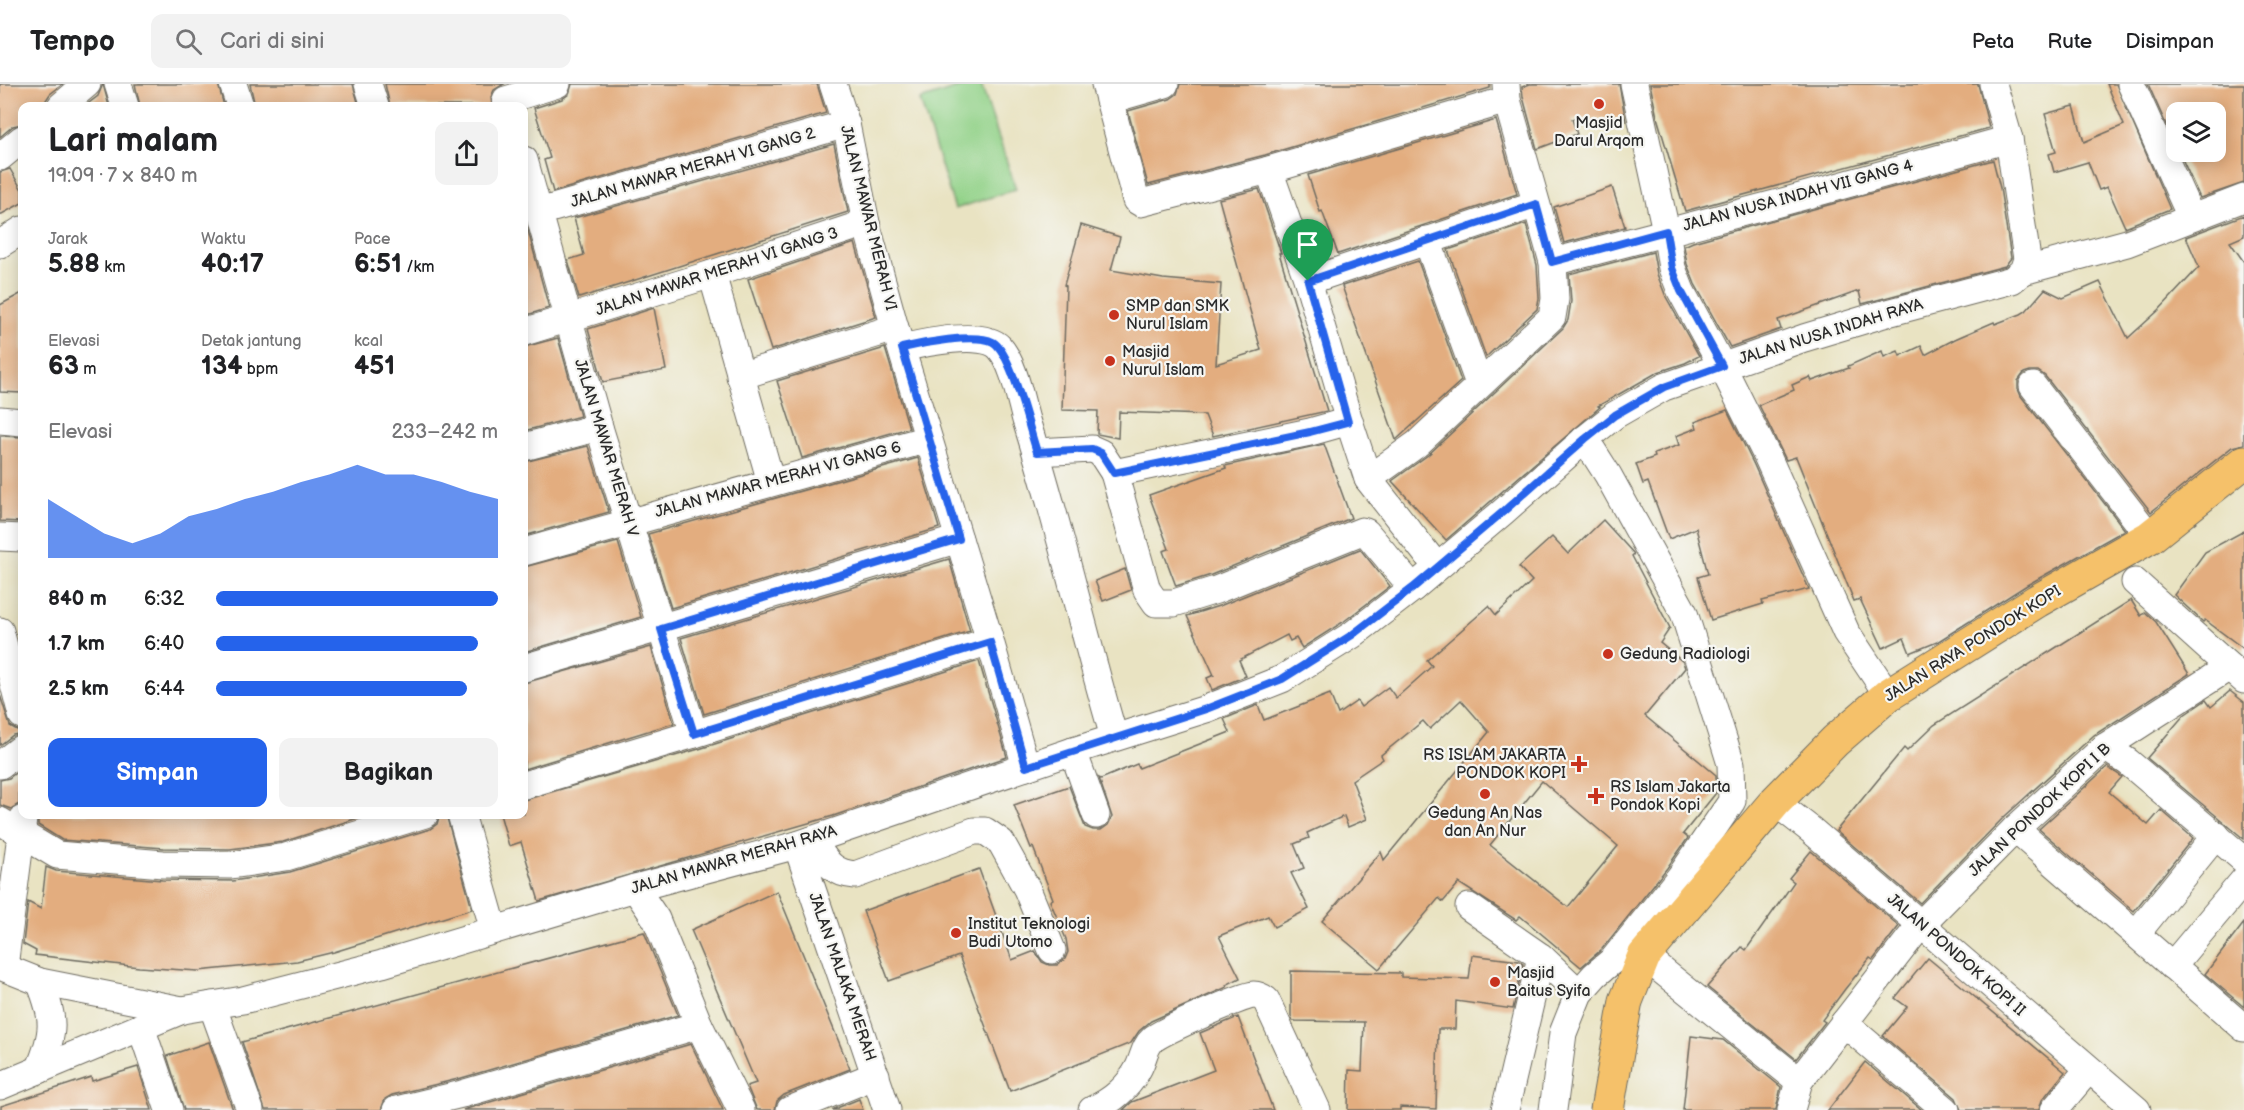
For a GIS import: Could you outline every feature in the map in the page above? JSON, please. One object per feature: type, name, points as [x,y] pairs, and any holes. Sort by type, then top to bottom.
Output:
[{"type":"main road","name":"JALAN RAYA PONDOK KOPI","points":[[1607,1110],[1626,1001],[1644,956],[1775,802],[1835,741],[1888,696],[2037,602],[2150,537],[2244,462]]},
{"type":"street","points":[[66,102],[87,84]]},
{"type":"street","points":[[118,84],[124,102]]},
{"type":"street","points":[[233,84],[239,102]]},
{"type":"street","points":[[368,84],[374,102]]},
{"type":"street","points":[[505,97],[557,84]]},
{"type":"street","name":"JALAN MAWAR MERAH VI","points":[[833,84],[846,124],[866,223],[1026,767]]},
{"type":"street","points":[[1165,84],[1107,92],[1134,196],[1141,203],[1269,170],[1507,92],[1552,262],[1555,298],[1552,317],[1417,444],[1368,479]]},
{"type":"street","points":[[1634,84],[1672,268],[1681,291],[1768,458],[1846,632],[1888,696]]},
{"type":"street","points":[[1994,84],[2009,139],[2027,259],[2023,271]]},
{"type":"street","points":[[2132,84],[2191,218]]},
{"type":"street","name":"JALAN MAWAR MERAH VI GANG 2","points":[[532,204],[846,124]]},
{"type":"street","name":"JALAN NUSA INDAH VII GANG 4","points":[[1552,262],[1786,201],[2009,139]]},
{"type":"street","points":[[1269,170],[1308,281],[1348,422],[1368,479],[1437,567]]},
{"type":"street","name":"JALAN MAWAR MERAH V","points":[[528,182],[532,204],[599,427],[694,734]]},
{"type":"street","name":"JALAN NUSA INDAH RAYA","points":[[1437,567],[1615,415],[1664,387],[1880,315],[2013,280],[2023,271],[2127,243],[2244,198]]},
{"type":"street","points":[[1308,281],[1536,204]]},
{"type":"street","name":"JALAN MAWAR MERAH VI GANG 3","points":[[528,331],[866,223]]},
{"type":"street","points":[[0,244],[18,233]]},
{"type":"street","points":[[1427,240],[1479,384]]},
{"type":"street","points":[[712,274],[771,482]]},
{"type":"street","points":[[740,376],[899,338],[927,341],[982,339],[999,347],[1008,362],[1037,452],[1114,737]]},
{"type":"street","points":[[2033,386],[2150,537]]},
{"type":"street","points":[[0,420],[18,422]]},
{"type":"street","points":[[1114,473],[1348,422]]},
{"type":"street","points":[[528,446],[599,427]]},
{"type":"street","name":"JALAN MAWAR MERAH VI GANG 6","points":[[528,551],[928,439]]},
{"type":"street","points":[[1553,1110],[1563,1033],[1579,993],[1613,960],[1680,877],[1732,801],[1733,786],[1731,764],[1683,613],[1608,475],[1585,439]]},
{"type":"street","points":[[1037,452],[1092,449],[1101,453],[1114,473],[1147,590],[1156,603],[1174,603],[1216,590],[1357,531],[1366,532],[1413,588]]},
{"type":"street","points":[[0,537],[18,538]]},
{"type":"street","points":[[528,667],[959,539]]},
{"type":"street","name":"JALAN MAWAR MERAH RAYA","points":[[0,1086],[182,1010],[243,1000],[381,964],[635,888],[805,842],[1114,737],[1206,709],[1282,679],[1352,635],[1437,567]]},
{"type":"street","points":[[2135,582],[2237,673]]},
{"type":"street","points":[[6,642],[18,697]]},
{"type":"street","points":[[528,784],[990,642]]},
{"type":"street","name":"JALAN PONDOK KOPI I B","points":[[1799,1081],[1921,924],[2015,829],[2105,747],[2237,673]]},
{"type":"street","points":[[2105,747],[2128,762],[2244,860]]},
{"type":"street","points":[[0,765],[18,751]]},
{"type":"street","points":[[1073,751],[1096,815]]},
{"type":"street","name":"JALAN PONDOK KOPI II","points":[[1775,802],[2137,1110]]},
{"type":"street","points":[[15,823],[57,855],[163,864],[231,865],[286,857],[409,819]]},
{"type":"street","points":[[462,819],[494,930]]},
{"type":"street","points":[[15,823],[2,966],[40,982],[182,1010]]},
{"type":"street","points":[[2015,829],[2244,1028]]},
{"type":"street","points":[[805,842],[841,874],[855,875],[974,831],[985,831],[1000,842],[1027,889],[1052,950]]},
{"type":"street","points":[[2136,934],[2216,835]]},
{"type":"street","name":"JALAN MALAKA MERAH","points":[[805,842],[887,1110]]},
{"type":"street","points":[[2172,966],[2244,880]]},
{"type":"street","points":[[635,888],[657,921],[699,1025],[741,1110]]},
{"type":"street","points":[[1469,908],[1541,957],[1579,993]]},
{"type":"street","points":[[1644,956],[1799,1081],[1791,1110]]},
{"type":"street","points":[[1505,1110],[1541,957]]},
{"type":"street","points":[[39,1070],[48,1048],[52,1028],[49,1004],[40,982]]},
{"type":"street","points":[[1092,1110],[1105,1104],[1129,1084],[1140,1065],[1144,1051],[1154,1038],[1237,999],[1253,995],[1266,1000],[1317,1110]]},
{"type":"street","points":[[212,1005],[249,1110]]},
{"type":"street","points":[[1844,1023],[1946,1110]]},
{"type":"street","points":[[396,1110],[464,1102],[699,1025]]},
{"type":"street","points":[[141,1027],[169,1110]]},
{"type":"street","points":[[2054,1110],[2088,1070]]},
{"type":"street","points":[[790,1110],[876,1075]]},
{"type":"green space","points":[[969,84],[981,84],[1016,189],[955,209],[920,100]]},
{"type":"building","points":[[0,84],[63,84],[50,94],[46,102],[18,102],[18,125],[13,126],[0,137]]},
{"type":"building","points":[[103,84],[108,102],[90,102],[98,96]]},
{"type":"building","points":[[135,84],[218,84],[223,102],[139,102]]},
{"type":"building","points":[[250,84],[353,84],[358,102],[254,102]]},
{"type":"building","points":[[385,84],[504,84],[494,90],[492,102],[389,102]]},
{"type":"building","points":[[572,84],[817,84],[826,113],[553,192],[544,160],[550,158],[534,108],[562,99],[569,94]]},
{"type":"building","points":[[1180,84],[1490,84],[1490,88],[1265,155],[1148,185],[1128,111],[1170,99],[1177,94]]},
{"type":"building","points":[[1530,84],[1619,84],[1626,122],[1625,118],[1572,119],[1577,134],[1537,149],[1523,97],[1522,87]]},
{"type":"building","points":[[1650,84],[1978,84],[1989,128],[1685,211],[1657,117]]},
{"type":"building","points":[[2107,84],[2116,84],[2170,209],[2125,227],[2107,187],[2099,190],[2088,162],[2054,172],[2049,154],[2056,152],[2045,114],[2074,106],[2084,142],[2124,125]]},
{"type":"building","points":[[2148,84],[2244,84],[2244,183],[2200,198],[2184,162],[2226,162],[2226,102],[2166,102],[2166,124]]},
{"type":"building","points":[[1496,120],[1517,194],[1338,254],[1322,211],[1320,212],[1308,175]]},
{"type":"building","points":[[834,144],[848,212],[579,298],[568,260],[584,255],[574,218]]},
{"type":"building","points":[[1993,160],[2000,188],[2011,258],[2005,266],[1862,304],[1859,291],[1778,320],[1781,329],[1730,347],[1695,284],[1687,264],[1684,246],[1693,242]]},
{"type":"building","points":[[10,169],[18,183],[18,205],[0,215],[0,172]]},
{"type":"building","points":[[1612,187],[1625,227],[1564,243],[1554,207]]},
{"type":"building","points":[[1259,189],[1281,253],[1279,253],[1327,411],[1213,436],[1205,415],[1119,412],[1118,438],[1097,434],[1098,411],[1062,410],[1066,286],[1064,285],[1081,225],[1120,237],[1111,270],[1163,279],[1221,284],[1216,364],[1261,350],[1219,199]]},
{"type":"building","points":[[2244,215],[2244,236],[2230,242],[2244,262],[2244,444],[2232,447],[2151,512],[2045,376],[2038,371],[2024,373],[2018,381],[2021,396],[2125,530],[2027,585],[1937,642],[1910,653],[1904,638],[1883,648],[1860,599],[1854,601],[1796,457],[1786,460],[1759,405],[1794,390],[1792,385],[1810,377],[1812,381],[1849,368],[1848,366],[1882,351],[1884,357],[1898,351],[1900,356],[1921,346],[1925,355],[1994,322],[1995,324],[2021,314],[2045,289],[2063,298],[2100,282],[2128,338],[2159,310],[2199,267],[2186,237]]},
{"type":"building","points":[[1526,224],[1537,265],[1539,298],[1537,309],[1486,357],[1448,250]]},
{"type":"building","points":[[528,231],[549,308],[528,315]]},
{"type":"building","points":[[855,243],[876,317],[771,350],[748,279]]},
{"type":"building","points":[[1653,252],[1657,274],[1666,297],[1699,356],[1658,372],[1598,406],[1600,407],[1446,540],[1392,481],[1428,455],[1563,328],[1568,320],[1571,301],[1569,274]]},
{"type":"building","points":[[1418,261],[1461,381],[1396,440],[1342,286]]},
{"type":"building","points":[[18,295],[18,393],[0,392],[0,305]]},
{"type":"building","points":[[654,308],[666,370],[603,382],[588,329]]},
{"type":"building","points":[[558,338],[580,416],[528,430],[528,346]]},
{"type":"building","points":[[885,348],[909,428],[802,458],[777,381]]},
{"type":"building","points":[[1727,410],[1809,589],[1762,601],[1763,604],[1711,620],[1698,577],[1708,574],[1696,528],[1669,539],[1648,482],[1643,484],[1636,464],[1655,457],[1654,454],[1679,445],[1676,436],[1697,428],[1695,422]]},
{"type":"building","points":[[0,436],[18,437],[18,522],[0,521]]},
{"type":"building","points":[[1324,444],[1351,518],[1211,575],[1176,586],[1163,551],[1169,549],[1149,495],[1226,468],[1225,466]]},
{"type":"building","points":[[588,446],[609,512],[528,535],[528,461]]},
{"type":"building","points":[[918,458],[939,528],[671,608],[648,534]]},
{"type":"building","points":[[1603,520],[1634,554],[1632,556],[1670,628],[1660,643],[1683,662],[1685,668],[1645,716],[1716,775],[1716,793],[1683,834],[1688,838],[1667,868],[1602,949],[1581,967],[1520,916],[1516,920],[1459,883],[1443,902],[1439,898],[1379,969],[1322,921],[1381,852],[1384,860],[1489,732],[1461,700],[1430,729],[1423,721],[1381,755],[1383,759],[1352,780],[1367,819],[1348,827],[1344,816],[1307,833],[1309,838],[1294,844],[1304,868],[1291,873],[1309,909],[1274,927],[1268,916],[1219,936],[1240,978],[1226,985],[1227,987],[1151,1021],[1139,1031],[1131,1043],[1010,1091],[959,956],[889,981],[863,911],[979,869],[1012,960],[1035,951],[1042,962],[1049,965],[1057,965],[1065,959],[1068,952],[1066,939],[1050,901],[1053,899],[1014,805],[1069,786],[1085,827],[1101,830],[1108,825],[1112,817],[1099,778],[1137,764],[1139,768],[1230,732],[1224,719],[1258,705],[1264,720],[1330,694],[1338,714],[1357,701],[1361,707],[1388,687],[1396,698],[1432,666],[1427,660],[1489,606],[1496,615],[1532,581],[1519,567],[1552,537],[1568,554]],"holes":[[[1542,781],[1618,846],[1568,907],[1490,845]]]},
{"type":"building","points":[[2244,531],[2244,649],[2205,620],[2203,622],[2174,595],[2205,552]]},
{"type":"building","points":[[618,542],[641,617],[528,651],[528,566]]},
{"type":"building","points":[[1360,549],[1390,586],[1343,622],[1302,648],[1296,638],[1290,641],[1287,635],[1239,660],[1246,676],[1212,690],[1207,678],[1214,675],[1187,616],[1222,605]]},
{"type":"building","points":[[949,559],[970,631],[704,714],[681,638]]},
{"type":"building","points":[[1125,569],[1131,590],[1103,601],[1095,581]]},
{"type":"building","points":[[2131,600],[2141,616],[2145,612],[2156,622],[2189,674],[2094,735],[2004,817],[1920,903],[1836,831],[1904,748],[1907,751],[1934,725]]},
{"type":"building","points":[[651,647],[674,723],[528,768],[528,682]]},
{"type":"building","points":[[979,661],[1007,757],[833,816],[539,901],[521,842],[509,846],[501,819],[528,819],[528,799],[699,749]]},
{"type":"building","points":[[2230,691],[2244,702],[2244,839],[2147,758],[2184,715],[2206,700],[2211,707]]},
{"type":"building","points":[[0,695],[10,726],[18,730],[18,734],[0,745]]},
{"type":"building","points":[[2107,767],[2122,777],[2109,792],[2148,825],[2161,810],[2193,838],[2134,911],[2039,829]]},
{"type":"building","points":[[18,771],[18,805],[11,809],[0,805],[0,780],[9,778]]},
{"type":"building","points":[[38,819],[354,819],[283,842],[230,849],[164,848],[62,840],[38,825]]},
{"type":"building","points":[[438,819],[447,819],[472,909],[334,952],[297,961],[198,971],[35,955],[36,951],[23,944],[28,902],[41,909],[46,867],[56,871],[162,880],[233,881],[290,872],[430,829],[437,824]]},
{"type":"building","points":[[1811,851],[1899,926],[1873,960],[1870,958],[1845,989],[1822,1020],[1825,1022],[1796,1059],[1707,987],[1742,947],[1746,950],[1794,882],[1789,878]]},
{"type":"building","points":[[777,891],[850,1069],[784,1095],[777,1101],[775,1110],[757,1110],[747,1086],[756,1083],[691,930]]},
{"type":"building","points":[[2244,923],[2244,1007],[2205,974]]},
{"type":"building","points":[[644,932],[678,1015],[458,1079],[392,1095],[385,1099],[381,1110],[265,1110],[242,1042]]},
{"type":"building","points":[[1472,955],[1519,961],[1523,964],[1513,1009],[1456,1001],[1455,1029],[1438,1029],[1436,1109],[1400,1107],[1400,1110],[1348,1110],[1349,1070],[1362,1071],[1364,1022],[1293,1021],[1291,971],[1401,973],[1401,977],[1469,979]]},
{"type":"building","points":[[1928,958],[2065,1072],[2042,1100],[2039,1110],[1961,1110],[1956,1098],[1883,1036],[1907,1007],[1895,998]]},
{"type":"building","points":[[1238,1017],[1273,1110],[1123,1110],[1132,1102],[1214,1070],[1200,1033]]},
{"type":"building","points":[[1691,1036],[1723,1040],[1781,1087],[1776,1110],[1683,1110]]},
{"type":"building","points":[[209,1042],[233,1110],[184,1110],[167,1056]]},
{"type":"building","points":[[691,1044],[723,1110],[463,1110],[466,1109]]},
{"type":"building","points":[[1865,1062],[1922,1110],[1828,1110]]},
{"type":"building","points":[[138,1067],[152,1110],[1,1110],[1,1106],[91,1077],[92,1081]]},
{"type":"building","points":[[859,1099],[863,1110],[832,1110]]},
{"type":"place","name":"Masjid Darul Arqom","points":[[1599,104]]},
{"type":"place","name":"SMP dan SMK Nurul Islam","points":[[1114,315]]},
{"type":"place","name":"Masjid Nurul Islam","points":[[1110,361]]},
{"type":"place","name":"Gedung Radiologi","points":[[1608,654]]},
{"type":"place","name":"RS ISLAM JAKARTA PONDOK KOPI","points":[[1579,764]]},
{"type":"place","name":"Gedung An Nas dan An Nur","points":[[1485,794]]},
{"type":"place","name":"RS Islam Jakarta Pondok Kopi","points":[[1596,796]]},
{"type":"place","name":"Institut Teknologi Budi Utomo","points":[[956,933]]},
{"type":"place","name":"Masjid Baitus Syifa","points":[[1495,982]]},
{"type":"route","points":[[1536,204],[1552,262],[1666,231],[1672,268],[1681,291],[1722,366],[1664,387],[1615,415],[1413,588],[1352,635],[1282,679],[1206,709],[1026,767],[990,642],[694,734],[661,629],[959,539],[902,348],[927,341],[982,339],[992,342],[999,347],[1008,362],[1037,452],[1092,449],[1101,453],[1114,473],[1348,422],[1308,281],[1536,204]]}]
